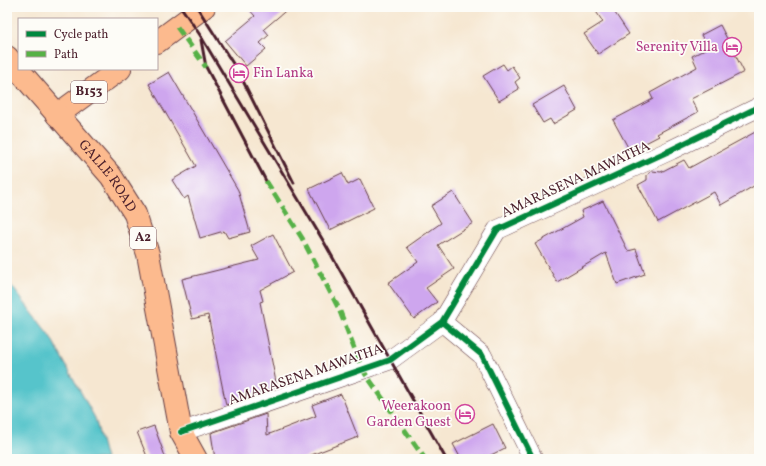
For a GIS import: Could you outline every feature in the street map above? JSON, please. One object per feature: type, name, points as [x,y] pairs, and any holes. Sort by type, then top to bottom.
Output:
[{"type":"main road","points":[[158,41],[204,7]]},
{"type":"main road","name":"GALLE ROAD","points":[[7,57],[18,70]]},
{"type":"main road","name":"GALLE ROAD","points":[[18,70],[111,176],[135,214],[148,254],[181,432],[196,459]]},
{"type":"main road","name":"B153","points":[[58,115],[119,70]]},
{"type":"street","name":"AMARASENA MAWATHA","points":[[181,432],[390,360],[442,322],[497,230],[759,108]]},
{"type":"street","points":[[442,322],[482,355],[533,459]]},
{"type":"water","points":[[7,280],[50,336],[95,418],[106,459],[7,459]]},
{"type":"building","points":[[247,7],[290,7],[264,29],[269,35],[260,43],[266,49],[246,66],[225,41],[255,16]]},
{"type":"building","points":[[593,7],[611,7],[629,34],[598,54],[584,34],[603,22]]},
{"type":"building","points":[[720,25],[744,72],[691,99],[698,112],[657,134],[659,136],[630,151],[613,120],[653,99],[650,93],[697,67],[692,56],[708,48],[701,35]]},
{"type":"building","points":[[503,64],[507,70],[512,66],[520,78],[515,82],[519,89],[499,101],[483,76]]},
{"type":"building","points":[[169,72],[238,190],[250,232],[228,238],[224,231],[200,238],[188,196],[184,199],[172,180],[196,166],[149,84]]},
{"type":"building","points":[[564,86],[577,110],[553,124],[550,119],[543,123],[532,105]]},
{"type":"building","points":[[759,130],[759,183],[721,205],[714,192],[658,222],[638,185],[647,180],[647,175],[652,171],[661,172],[684,160],[689,168]]},
{"type":"building","points":[[342,173],[348,185],[360,179],[374,208],[330,230],[309,189]]},
{"type":"building","points":[[453,192],[473,223],[438,245],[454,269],[426,288],[437,302],[414,319],[388,283],[418,262],[407,247],[441,223],[431,206]]},
{"type":"building","points":[[603,201],[628,251],[636,249],[645,274],[617,284],[606,253],[557,282],[535,244],[583,217],[581,211]]},
{"type":"building","points":[[273,234],[293,272],[260,290],[263,301],[260,302],[277,387],[226,405],[208,315],[192,319],[182,279],[259,260],[251,246]]},
{"type":"building","points":[[341,394],[358,437],[301,459],[215,459],[211,433],[266,414],[267,435],[316,416],[312,405]]},
{"type":"building","points":[[493,424],[505,448],[483,459],[461,459],[453,444]]},
{"type":"building","points":[[154,426],[166,459],[148,459],[137,432]]},
{"type":"railway","points":[[181,7],[200,35],[324,242],[446,459]]},
{"type":"railway","points":[[197,7],[239,73],[294,183]]},
{"type":"railway","points":[[201,40],[206,67],[266,181]]},
{"type":"marked path","points":[[177,27],[206,67]]},
{"type":"marked path","points":[[266,181],[302,238],[339,309],[362,369],[425,459]]},
{"type":"cycle path","points":[[181,432],[390,360],[442,322],[497,230],[671,150],[759,107]]},
{"type":"cycle path","points":[[442,322],[482,355],[533,459]]},
{"type":"place","name":"Serenity Villa","points":[[732,47]]},
{"type":"place","name":"Fin Lanka","points":[[239,73]]},
{"type":"place","name":"Weerakoon Garden Guest","points":[[465,414]]}]
